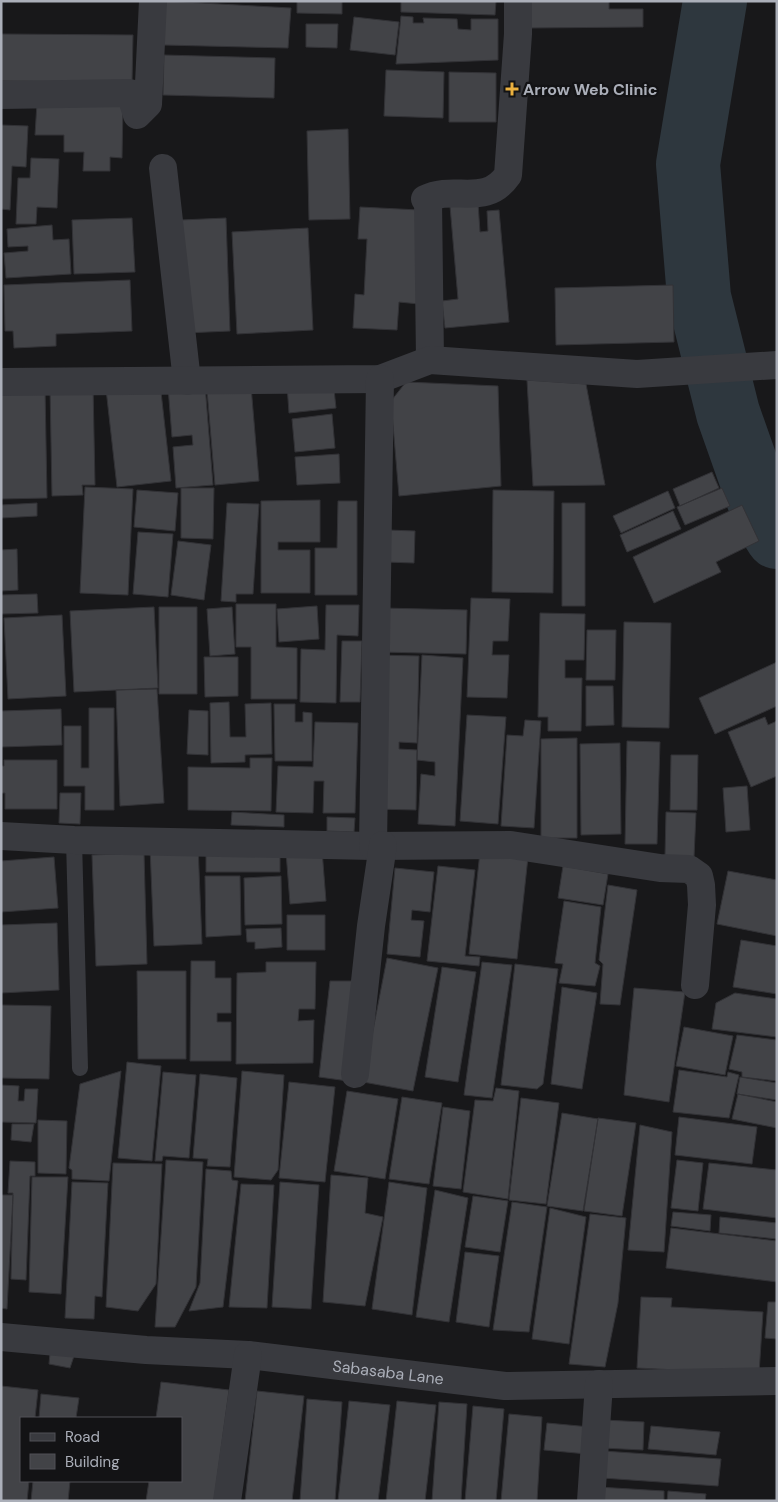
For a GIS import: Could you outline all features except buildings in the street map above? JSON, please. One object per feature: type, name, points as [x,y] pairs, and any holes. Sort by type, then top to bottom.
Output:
[{"type":"street","points":[[1,95],[130,94],[137,115],[148,104],[153,1]]},
{"type":"street","points":[[430,360],[428,200],[425,199],[434,194],[490,192],[500,187],[508,175],[518,34],[518,1]]},
{"type":"street","points":[[163,168],[188,380]]},
{"type":"street","points":[[1,382],[380,379],[430,360],[637,374],[777,365]]},
{"type":"street","points":[[355,1074],[378,846],[380,379]]},
{"type":"street","points":[[1,836],[74,840],[378,846],[511,845],[660,868],[689,869],[699,876],[701,885],[702,905],[695,985]]},
{"type":"street","name":"Sabasaba Lane","points":[[1,1337],[146,1350],[248,1355],[505,1386],[777,1381]]},
{"type":"street","points":[[227,1501],[248,1355]]},
{"type":"street","points":[[591,1501],[599,1384]]},
{"type":"lane","points":[[74,840],[80,1068]]},
{"type":"waterway","points":[[715,1],[688,164],[699,297],[728,413],[765,518],[777,537]]},
{"type":"place","name":"Arrow Web Clinic","points":[[512,89]]}]
